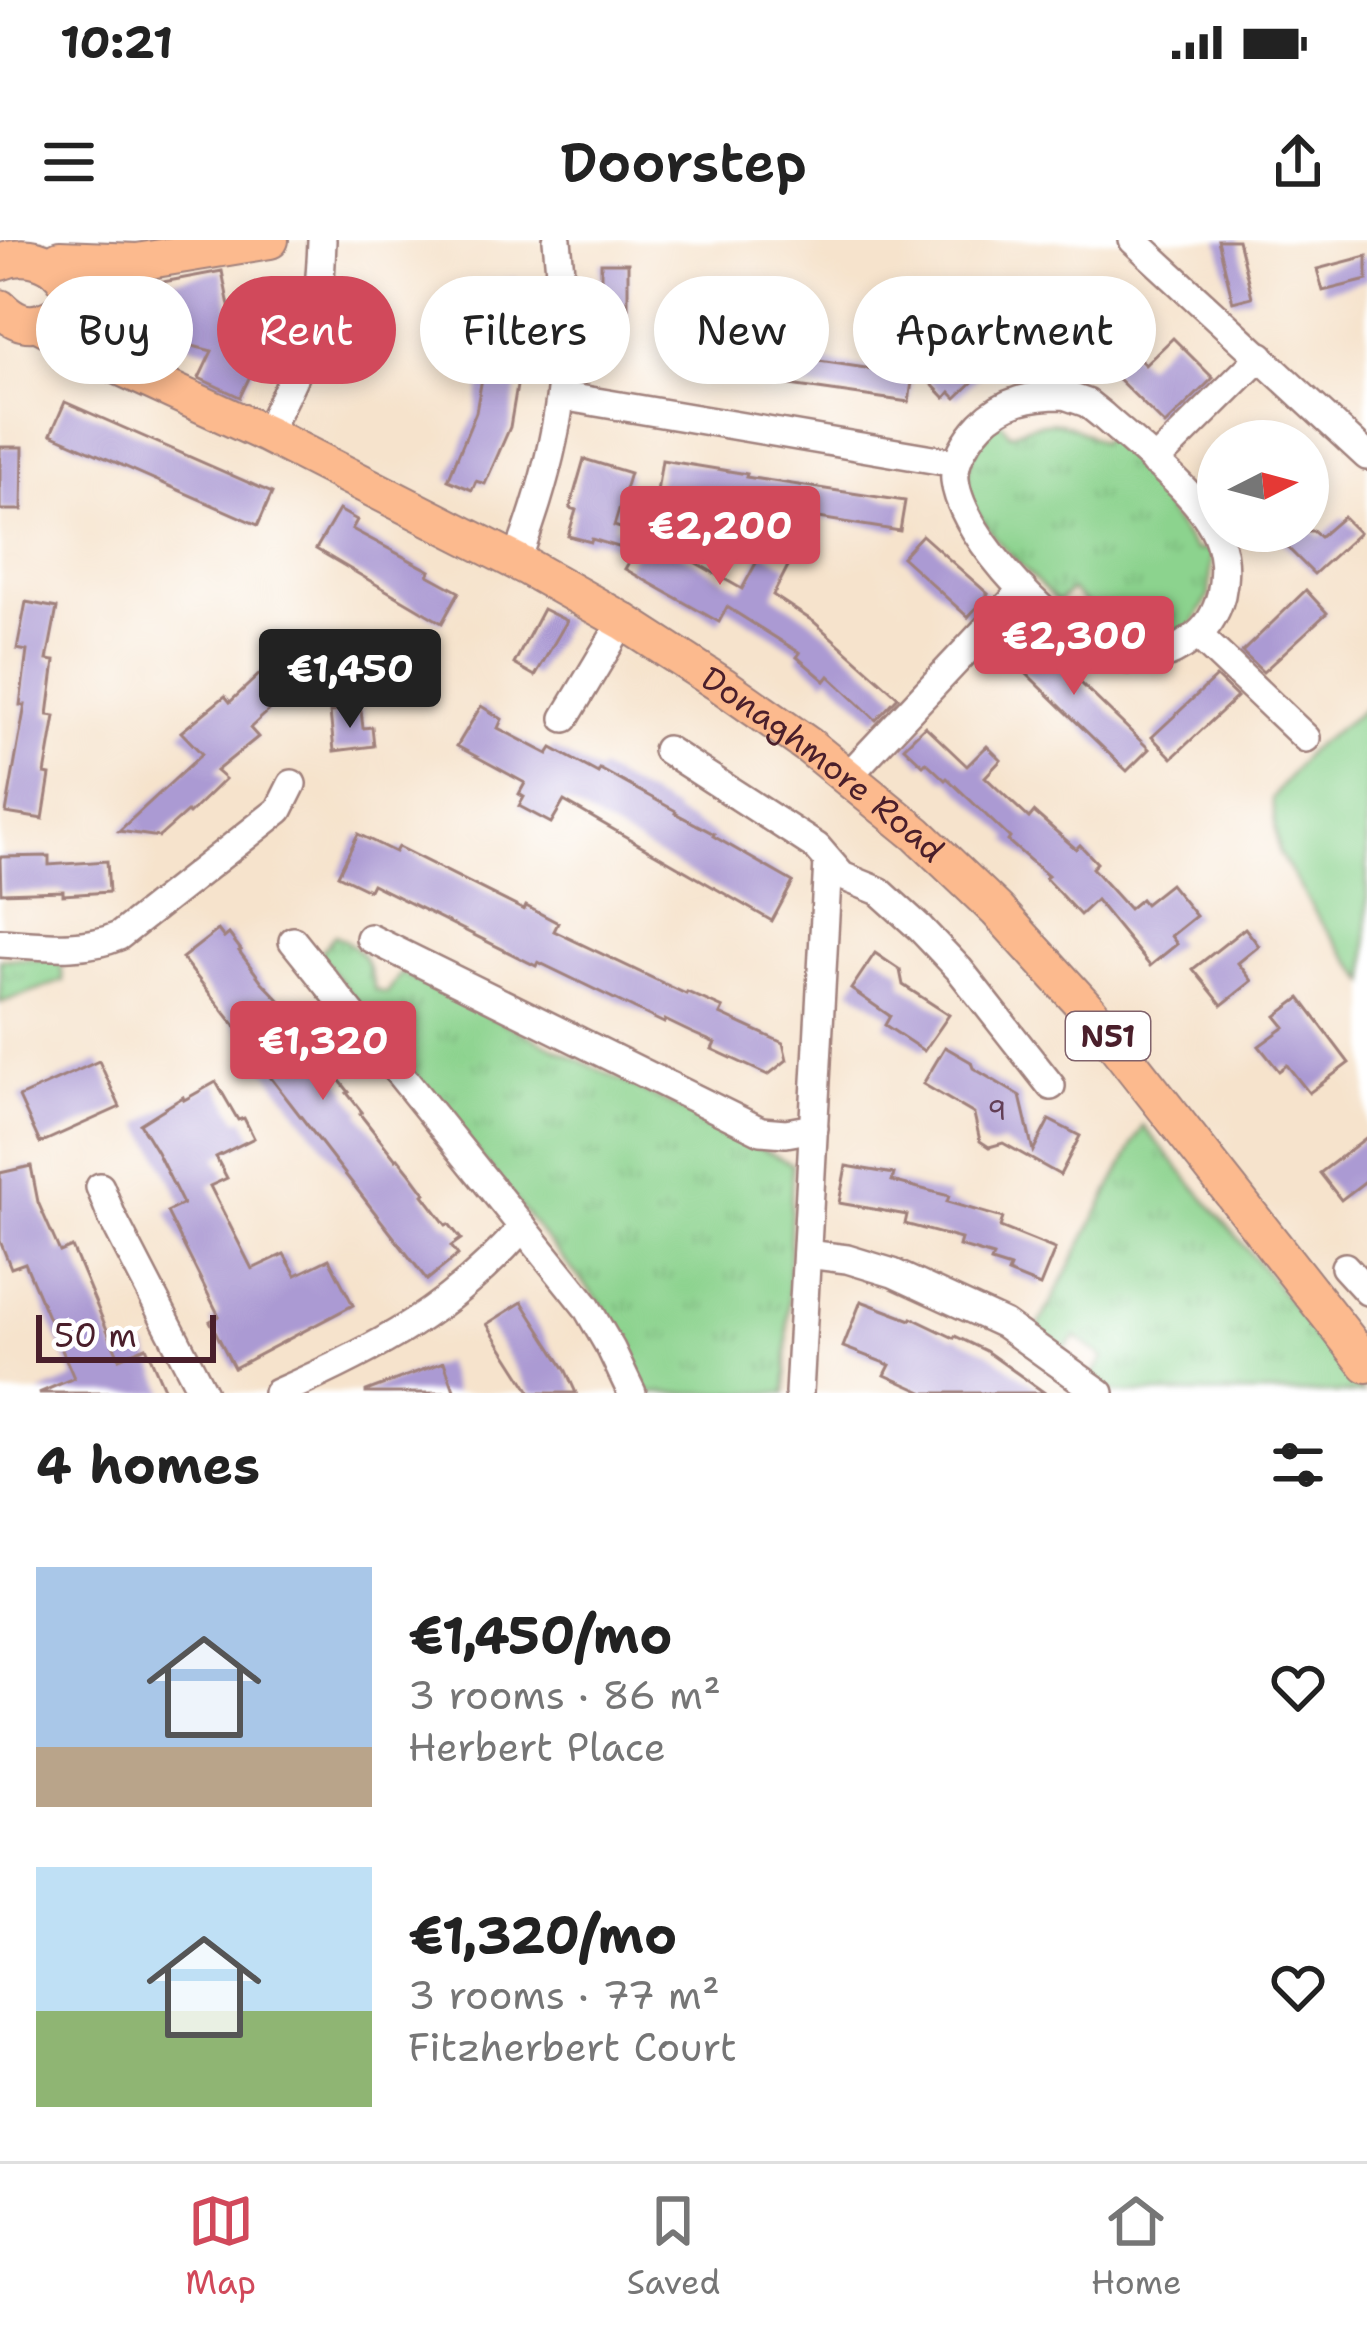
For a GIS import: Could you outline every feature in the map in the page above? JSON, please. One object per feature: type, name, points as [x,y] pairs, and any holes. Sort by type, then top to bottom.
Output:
[{"type":"main road","points":[[112,276],[137,262],[270,240]]},
{"type":"main road","points":[[3,253],[22,247],[53,276]]},
{"type":"main road","name":"N51","points":[[0,308],[21,322],[36,300]]},
{"type":"main road","name":"Donaghmore Road","points":[[158,384],[266,434],[623,621],[848,776],[945,860],[1043,958],[1366,1362]]},
{"type":"street","points":[[266,434],[311,334],[322,240]]},
{"type":"street","points":[[516,562],[538,496],[561,396],[557,240]]},
{"type":"street","points":[[1133,240],[1367,456]]},
{"type":"street","points":[[1154,462],[1262,356]]},
{"type":"street","points":[[1064,395],[1087,403],[1154,462],[1204,513],[1218,536],[1223,583],[1211,621],[1198,635],[1163,656],[1143,660],[1122,659],[1088,645],[1023,590],[977,534],[955,482],[956,464],[971,435],[986,419],[1023,397],[1064,395]]},
{"type":"street","points":[[561,396],[956,464]]},
{"type":"street","points":[[848,776],[1023,590]]},
{"type":"street","points":[[565,718],[623,621]]},
{"type":"street","points":[[1198,635],[1306,738]]},
{"type":"street","points":[[667,750],[818,847],[842,876],[879,892],[920,928],[1002,1020],[1051,1086]]},
{"type":"street","points":[[0,943],[76,946],[119,937],[279,810],[292,784]]},
{"type":"street","points":[[799,1393],[828,861]]},
{"type":"street","points":[[370,938],[761,1131],[814,1128]]},
{"type":"street","points":[[292,941],[586,1306],[632,1393]]},
{"type":"street","points":[[100,1186],[203,1393]]},
{"type":"street","points":[[278,1393],[424,1318],[490,1265],[523,1227]]},
{"type":"street","points":[[807,1254],[847,1259],[892,1273],[964,1305],[1004,1324],[1100,1393]]},
{"type":"street","points":[[1346,1267],[1367,1291]]},
{"type":"green space","points":[[998,418],[1010,434],[1047,422],[1077,429],[1101,443],[1110,430],[1178,499],[1167,512],[1195,550],[1212,552],[1209,596],[1188,633],[1152,649],[1105,643],[1112,627],[1071,590],[1058,602],[1007,551],[974,507],[968,472]]},
{"type":"green space","points":[[1367,707],[1367,982],[1320,921],[1279,853],[1272,799],[1307,752]]},
{"type":"green space","points":[[335,935],[363,956],[375,990],[387,993],[401,973],[792,1164],[786,1393],[647,1393],[604,1307],[319,954]]},
{"type":"green space","points":[[0,959],[54,959],[61,964],[63,981],[0,1003]]},
{"type":"green space","points":[[1143,1126],[1363,1393],[1113,1393],[1092,1376],[1104,1358],[1076,1337],[1064,1349],[1036,1331]]},
{"type":"building","points":[[1218,240],[1238,240],[1252,297],[1233,302]]},
{"type":"building","points":[[1367,256],[1367,280],[1323,291],[1317,269]]},
{"type":"building","points":[[601,263],[628,263],[628,276],[601,276]]},
{"type":"building","points":[[222,271],[223,276],[217,276],[217,384],[246,384],[240,397],[199,378],[212,351],[193,346],[193,276]]},
{"type":"building","points":[[1173,338],[1213,378],[1165,425],[1123,384],[1156,384],[1156,354]]},
{"type":"building","points":[[829,363],[853,366],[853,384],[912,384],[909,402],[783,384],[829,384]]},
{"type":"building","points":[[481,384],[517,384],[510,427],[485,484],[476,481],[472,490],[448,480],[476,412]]},
{"type":"building","points":[[932,384],[971,384],[956,398],[950,392],[945,398]]},
{"type":"building","points":[[65,402],[272,493],[258,525],[51,434]]},
{"type":"building","points":[[0,447],[23,447],[22,510],[0,510]]},
{"type":"building","points":[[584,459],[630,473],[614,526],[652,538],[742,589],[762,552],[788,566],[773,595],[814,622],[898,697],[876,720],[829,676],[825,681],[797,657],[800,653],[727,607],[719,622],[625,569],[635,552],[568,536],[576,510],[570,508]]},
{"type":"building","points":[[662,460],[905,501],[900,531],[657,492]]},
{"type":"building","points":[[339,510],[357,520],[352,529],[459,592],[442,623],[316,549]]},
{"type":"building","points":[[1343,517],[1359,533],[1314,574],[1292,552],[1329,552],[1329,529]]},
{"type":"building","points":[[922,535],[988,594],[968,617],[902,557]]},
{"type":"building","points":[[1306,590],[1327,613],[1263,672],[1242,652]]},
{"type":"building","points":[[26,602],[57,608],[47,660],[55,661],[48,715],[55,716],[43,819],[6,813],[25,705],[20,705],[27,651],[17,649]]},
{"type":"building","points":[[543,609],[567,621],[535,676],[514,664]]},
{"type":"building","points":[[1021,625],[1149,749],[1127,771],[999,647]]},
{"type":"building","points":[[265,669],[288,693],[250,728],[258,737],[216,771],[225,779],[159,837],[119,831],[202,754],[181,732],[225,696],[230,702]]},
{"type":"building","points":[[1216,677],[1237,697],[1172,758],[1152,737]]},
{"type":"building","points":[[481,706],[502,719],[498,728],[548,754],[552,748],[598,773],[600,769],[793,882],[772,921],[564,801],[551,823],[519,806],[525,783],[457,746]]},
{"type":"building","points":[[361,710],[363,728],[372,727],[374,746],[334,751],[330,712]]},
{"type":"building","points":[[925,726],[967,766],[987,746],[1001,760],[985,777],[1029,818],[1034,812],[1076,849],[1080,845],[1097,863],[1092,868],[1129,909],[1141,899],[1145,904],[1170,884],[1196,916],[1171,936],[1177,944],[1150,966],[1096,900],[1080,915],[1010,838],[947,778],[904,747]]},
{"type":"building","points":[[358,834],[395,852],[398,847],[524,910],[526,906],[558,923],[554,931],[723,1008],[720,1014],[783,1043],[787,1060],[768,1075],[712,1049],[715,1043],[538,962],[536,966],[372,884],[369,890],[338,875]]},
{"type":"building","points":[[49,856],[49,865],[107,861],[109,892],[1,893],[0,857]]},
{"type":"building","points":[[1245,928],[1259,946],[1238,963],[1252,981],[1222,1005],[1193,969]]},
{"type":"building","points":[[218,930],[224,938],[229,934],[262,982],[289,1010],[299,1033],[461,1239],[451,1246],[458,1255],[427,1280],[182,958]]},
{"type":"building","points":[[875,953],[900,970],[903,985],[949,1015],[924,1051],[885,1025],[890,1016],[851,989]]},
{"type":"building","points":[[1300,998],[1349,1063],[1309,1093],[1287,1065],[1279,1071],[1259,1046],[1285,1027],[1276,1016]]},
{"type":"building","points":[[945,1047],[1020,1096],[1033,1151],[1049,1120],[1080,1136],[1060,1175],[1003,1143],[989,1147],[980,1141],[974,1114],[923,1084]]},
{"type":"building","points":[[99,1061],[120,1107],[40,1143],[19,1097]]},
{"type":"building","points":[[216,1082],[254,1138],[216,1157],[227,1178],[210,1186],[252,1269],[284,1254],[296,1275],[329,1259],[353,1305],[234,1368],[210,1321],[219,1316],[167,1212],[183,1204],[140,1124]]},
{"type":"building","points":[[1367,1137],[1367,1180],[1341,1200],[1320,1173]]},
{"type":"building","points":[[31,1166],[38,1202],[60,1252],[72,1247],[119,1358],[146,1347],[166,1393],[39,1393],[74,1378],[25,1263],[11,1268],[0,1241],[0,1173]]},
{"type":"building","points":[[846,1166],[894,1174],[892,1181],[949,1196],[947,1202],[1003,1218],[1000,1227],[1055,1249],[1040,1286],[1008,1273],[1010,1268],[991,1262],[993,1256],[959,1246],[961,1239],[905,1224],[907,1215],[839,1203]]},
{"type":"building","points":[[861,1301],[986,1351],[1045,1393],[925,1393],[885,1375],[890,1365],[843,1347]]},
{"type":"building","points":[[522,1302],[576,1393],[531,1393],[487,1324]]},
{"type":"building","points":[[444,1362],[455,1393],[366,1393],[366,1391]]}]
